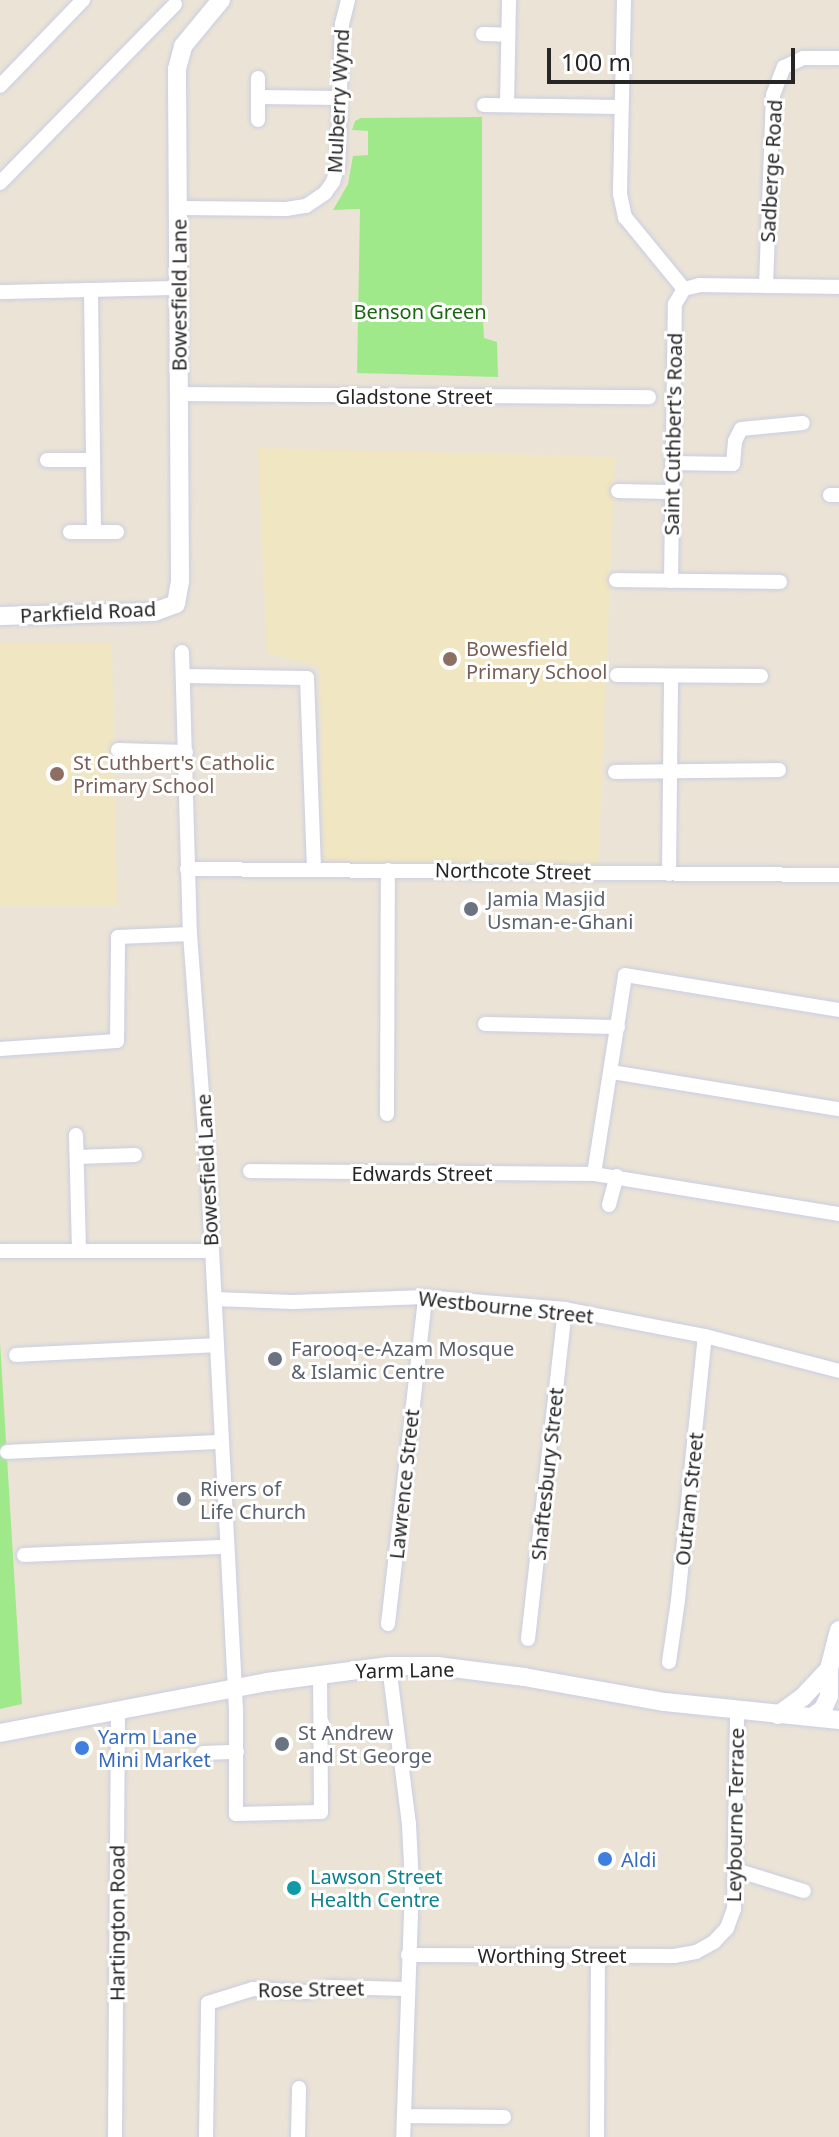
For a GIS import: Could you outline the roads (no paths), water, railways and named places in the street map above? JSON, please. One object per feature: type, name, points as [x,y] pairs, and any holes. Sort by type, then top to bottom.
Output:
[{"type":"street","points":[[0,86],[83,0]]},
{"type":"street","name":"Bowesfield Lane","points":[[176,604],[180,581],[177,69],[183,46],[221,0]]},
{"type":"street","name":"Mulberry Wynd","points":[[179,208],[286,209],[315,202],[333,182],[338,164],[342,24],[348,0]]},
{"type":"street","points":[[507,105],[509,0]]},
{"type":"street","points":[[624,0],[620,194],[625,217],[684,289],[700,285],[839,287]]},
{"type":"street","points":[[0,183],[167,4]]},
{"type":"street","points":[[483,34],[508,35]]},
{"type":"street","name":"Sadberge Road","points":[[766,286],[773,95],[784,67],[803,58],[839,58]]},
{"type":"street","points":[[258,78],[258,120]]},
{"type":"street","points":[[258,97],[340,98]]},
{"type":"street","points":[[484,105],[621,107]]},
{"type":"street","points":[[0,292],[178,288]]},
{"type":"street","name":"Saint Cuthbert's Road","points":[[671,581],[675,304],[684,289]]},
{"type":"street","points":[[91,291],[94,532]]},
{"type":"street","name":"Gladstone Street","points":[[179,394],[649,397]]},
{"type":"street","points":[[672,463],[733,464],[735,441],[741,429],[803,423]]},
{"type":"street","points":[[47,460],[93,460]]},
{"type":"street","points":[[618,491],[671,492]]},
{"type":"street","points":[[70,532],[117,532]]},
{"type":"street","points":[[616,580],[780,582]]},
{"type":"street","name":"Parkfield Road","points":[[0,616],[154,612],[176,604]]},
{"type":"street","name":"Bowesfield Lane","points":[[182,652],[190,934],[215,1299],[237,1752],[236,1814],[321,1812],[320,1674]]},
{"type":"street","points":[[617,675],[761,676]]},
{"type":"street","points":[[183,676],[307,678],[314,870]]},
{"type":"street","points":[[669,874],[671,676]]},
{"type":"street","points":[[118,750],[186,752]]},
{"type":"street","points":[[615,772],[779,770]]},
{"type":"street","name":"Northcote Street","points":[[187,869],[839,875]]},
{"type":"street","points":[[387,1114],[388,870]]},
{"type":"street","points":[[0,1049],[117,1041],[118,937],[190,934]]},
{"type":"street","points":[[594,1174],[625,975],[839,1010]]},
{"type":"street","points":[[485,1024],[618,1027]]},
{"type":"street","points":[[612,1072],[839,1109]]},
{"type":"street","points":[[76,1135],[79,1251]]},
{"type":"street","points":[[77,1157],[135,1155]]},
{"type":"street","name":"Edwards Street","points":[[250,1171],[594,1174],[839,1214]]},
{"type":"street","points":[[609,1205],[617,1176]]},
{"type":"street","points":[[0,1251],[211,1251]]},
{"type":"street","name":"Westbourne Street","points":[[215,1299],[293,1302],[425,1297],[565,1309],[705,1336],[839,1371]]},
{"type":"street","name":"Lawrence Street","points":[[388,1624],[425,1297]]},
{"type":"street","name":"Shaftesbury Street","points":[[528,1639],[565,1309]]},
{"type":"street","name":"Outram Street","points":[[669,1662],[705,1336]]},
{"type":"street","points":[[16,1355],[217,1345]]},
{"type":"street","points":[[7,1452],[221,1442]]},
{"type":"street","points":[[24,1555],[226,1547]]},
{"type":"street","points":[[812,1717],[823,1709],[829,1696],[839,1630]]},
{"type":"street","points":[[389,1666],[409,1824],[412,1885],[403,2137]]},
{"type":"street","name":"Yarm Lane","points":[[0,1733],[320,1674],[389,1666],[437,1666],[524,1677],[588,1691],[839,1720]]},
{"type":"street","points":[[778,1715],[834,1677]]},
{"type":"street","name":"Hartington Road","points":[[115,2137],[118,1710]]},
{"type":"street","name":"Leybourne Terrace","points":[[696,1952],[714,1942],[727,1928],[734,1909],[737,1710]]},
{"type":"street","points":[[203,1753],[237,1752]]},
{"type":"street","points":[[736,1870],[804,1891]]},
{"type":"street","name":"Worthing Street","points":[[408,1955],[674,1956],[696,1952]]},
{"type":"street","points":[[597,2137],[598,1956]]},
{"type":"street","name":"Rose Street","points":[[206,2137],[208,2003],[253,1989],[306,1992],[339,1987],[407,1989]]},
{"type":"street","points":[[298,2137],[299,2088]]},
{"type":"street","points":[[404,2116],[504,2117]]},
{"type":"place","name":"Bowesfield Primary School","points":[[450,659]]},
{"type":"place","name":"St Cuthbert's Catholic Primary School","points":[[57,774]]},
{"type":"place","name":"Jamia Masjid Usman-e-Ghani","points":[[471,909]]},
{"type":"place","name":"Farooq-e-Azam Mosque & Islamic Centre","points":[[275,1359]]},
{"type":"place","name":"Rivers of Life Church","points":[[184,1499]]},
{"type":"place","name":"St Andrew and St George","points":[[282,1744]]},
{"type":"place","name":"Yarm Lane Mini Market","points":[[82,1748]]},
{"type":"place","name":"Aldi","points":[[605,1859]]},
{"type":"place","name":"Lawson Street Health Centre","points":[[294,1888]]},
{"type":"park label","name":"Benson Green","points":[[420,311]]}]
